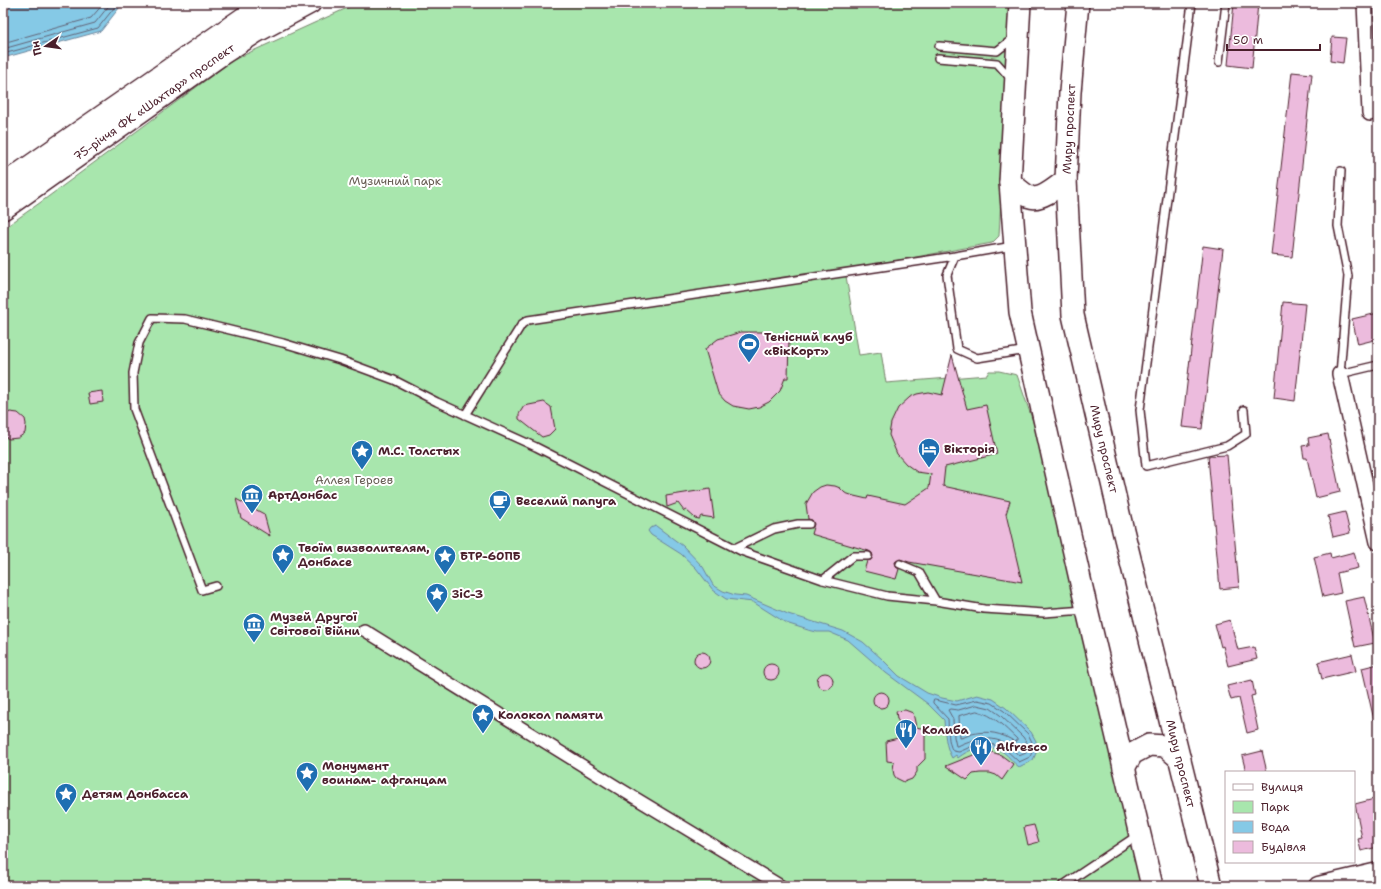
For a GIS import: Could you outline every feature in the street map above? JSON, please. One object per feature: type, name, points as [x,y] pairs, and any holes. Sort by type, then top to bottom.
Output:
[{"type":"main road","name":"75-річчя ФК «Шахтар» проспект","points":[[3,185],[245,17],[269,3]]},
{"type":"main road","name":"75-річчя ФК «Шахтар» проспект","points":[[3,209],[222,54],[256,32],[310,3]]},
{"type":"main road","points":[[1020,3],[1010,182],[1020,312],[1087,610],[1152,886]]},
{"type":"main road","name":"Миру проспект","points":[[1078,3],[1070,92],[1066,180],[1073,315],[1211,886]]},
{"type":"main road","points":[[1010,182],[1031,197],[1038,197],[1049,192],[1066,180]]},
{"type":"main road","points":[[1124,768],[1132,754],[1149,745],[1165,746],[1180,759]]},
{"type":"street","points":[[1365,3],[1374,113]]},
{"type":"street","points":[[1340,374],[1378,542]]},
{"type":"street","points":[[364,630],[622,790],[781,886]]},
{"type":"street","points":[[1318,886],[1374,877]]},
{"type":"lane","points":[[1192,3],[1140,410],[1146,466],[1227,446],[1246,434],[1244,410]]},
{"type":"lane","points":[[1219,62],[1226,3]]},
{"type":"lane","points":[[940,46],[998,51],[1018,34]]},
{"type":"lane","points":[[938,58],[997,63],[1015,84]]},
{"type":"lane","points":[[1340,172],[1338,226],[1348,276],[1340,374],[1378,365]]},
{"type":"lane","points":[[465,415],[522,324],[528,320],[955,256],[1015,245]]},
{"type":"lane","points":[[955,256],[947,275],[957,349],[977,358],[1028,350]]},
{"type":"lane","points":[[216,586],[202,590],[134,409],[133,373],[139,343],[152,318],[185,319],[283,343],[340,360],[394,380],[465,415],[536,447],[735,548],[823,580],[887,596],[936,601],[984,609],[1044,613],[1063,613],[1087,610]]},
{"type":"lane","points":[[735,548],[774,528],[798,524],[809,524]]},
{"type":"lane","points":[[823,580],[853,556],[868,556]]},
{"type":"lane","points":[[900,564],[919,572],[936,601]]},
{"type":"lane","points":[[1062,886],[1140,834]]},
{"type":"green space","points":[[358,3],[1011,3],[999,236],[992,243],[845,270],[859,355],[881,352],[886,383],[987,375],[989,371],[999,371],[1017,375],[1038,436],[1143,886],[3,886],[3,229],[233,60]]},
{"type":"water","points":[[3,3],[123,3],[101,31],[3,58]]},
{"type":"water","points":[[656,526],[683,546],[703,567],[713,585],[723,591],[735,595],[746,596],[788,614],[843,631],[863,642],[899,676],[927,693],[957,701],[977,695],[993,699],[1006,708],[1031,732],[1036,741],[1036,753],[1033,760],[1019,767],[1003,752],[997,749],[985,747],[974,749],[958,758],[956,755],[952,758],[945,735],[944,720],[928,704],[886,673],[848,640],[829,632],[817,632],[786,623],[753,602],[726,599],[713,590],[696,568],[681,554],[651,535],[648,531],[650,528]]},
{"type":"building","points":[[1234,3],[1258,3],[1252,68],[1228,65]]},
{"type":"building","points":[[1332,37],[1346,38],[1343,63],[1330,61]]},
{"type":"building","points":[[1292,72],[1312,74],[1292,257],[1271,255]]},
{"type":"building","points":[[1203,246],[1223,249],[1202,429],[1182,427]]},
{"type":"building","points":[[1283,302],[1305,304],[1295,401],[1274,398]]},
{"type":"building","points":[[1378,313],[1378,339],[1358,344],[1352,319]]},
{"type":"building","name":"Тенісний клуб «ВікКорт»","points":[[741,332],[764,332],[789,338],[788,378],[785,378],[780,391],[769,402],[759,407],[749,409],[733,406],[725,401],[718,393],[705,349],[718,339]]},
{"type":"building","name":"Вікторія","points":[[952,355],[967,409],[986,405],[997,454],[945,467],[943,486],[1010,501],[1006,514],[1022,582],[909,562],[900,559],[895,562],[896,567],[899,569],[896,579],[864,571],[867,561],[871,560],[873,556],[869,551],[811,534],[814,524],[812,520],[808,519],[806,504],[813,492],[820,487],[826,485],[835,486],[840,488],[845,493],[854,496],[867,499],[868,496],[905,504],[929,488],[931,474],[917,472],[906,464],[897,454],[889,435],[891,423],[898,408],[910,397],[928,392],[942,395]]},
{"type":"building","points":[[102,391],[103,402],[90,404],[88,393]]},
{"type":"building","points":[[544,402],[551,407],[555,429],[549,435],[542,437],[519,419],[519,414],[524,406]]},
{"type":"building","points":[[10,412],[18,413],[25,419],[25,433],[18,438],[9,439],[3,436],[3,416]]},
{"type":"building","points":[[1328,434],[1340,492],[1316,498],[1307,458],[1304,458],[1302,446],[1309,445],[1308,438]]},
{"type":"building","points":[[1227,455],[1239,587],[1220,589],[1208,456]]},
{"type":"building","points":[[710,489],[714,518],[701,516],[699,519],[695,518],[686,510],[684,511],[678,503],[667,507],[666,496]]},
{"type":"building","points":[[236,499],[264,514],[270,536],[241,518]]},
{"type":"building","points":[[1345,512],[1350,533],[1333,537],[1328,516]]},
{"type":"building","points":[[1354,552],[1358,568],[1337,573],[1341,593],[1323,597],[1314,557],[1330,553],[1331,558]]},
{"type":"building","points":[[1364,597],[1375,643],[1355,647],[1345,601]]},
{"type":"building","points":[[1230,620],[1238,650],[1254,647],[1257,659],[1228,666],[1215,624]]},
{"type":"building","points":[[702,652],[709,657],[710,660],[705,667],[702,668],[695,663],[694,660],[699,653]]},
{"type":"building","points":[[1352,654],[1356,671],[1322,679],[1318,662]]},
{"type":"building","points":[[771,664],[778,669],[779,672],[774,679],[771,680],[764,675],[763,672],[768,665]]},
{"type":"building","points":[[1378,664],[1378,720],[1374,720],[1362,668]]},
{"type":"building","points":[[825,673],[832,678],[833,681],[828,688],[825,689],[818,684],[817,681],[822,674]]},
{"type":"building","points":[[1252,680],[1255,695],[1251,696],[1258,730],[1247,733],[1239,698],[1231,700],[1227,686]]},
{"type":"building","points":[[881,692],[887,694],[889,700],[887,706],[881,708],[875,706],[873,700],[875,694]]},
{"type":"building","name":"Колиба","points":[[905,710],[913,713],[916,727],[925,729],[925,759],[917,767],[917,772],[912,779],[904,782],[896,778],[894,775],[894,762],[887,761],[886,741],[898,738],[899,722],[896,711]]},
{"type":"building","name":"Alfresco","points":[[988,751],[1001,755],[1013,764],[1002,780],[996,775],[990,773],[980,773],[973,774],[967,780],[946,766],[976,754],[976,752]]},
{"type":"building","points":[[1262,751],[1267,771],[1246,771],[1242,756]]},
{"type":"building","points":[[1378,798],[1378,847],[1361,851],[1358,839],[1362,838],[1355,804]]},
{"type":"building","points":[[1034,825],[1039,842],[1028,845],[1024,827]]},
{"type":"place","name":"Тенісний клуб «ВікКорт»","points":[[749,364]]},
{"type":"place","name":"Вікторія","points":[[929,468]]},
{"type":"place","name":"М.С. Толстых","points":[[362,470]]},
{"type":"place","name":"АртДонбас","points":[[252,514]]},
{"type":"place","name":"Веселий папуга","points":[[500,520]]},
{"type":"place","name":"Твоїм визволителям, Донбасе","points":[[283,574]]},
{"type":"place","name":"БТР-60ПБ","points":[[445,576]]},
{"type":"place","name":"ЗіС-3","points":[[437,614]]},
{"type":"place","name":"Музей Другої Світової Війни","points":[[254,644]]},
{"type":"place","name":"Колокол памяти","points":[[483,734]]},
{"type":"place","name":"Колиба","points":[[906,750]]},
{"type":"place","name":"Alfresco","points":[[981,766]]},
{"type":"place","name":"Монумент воинам- афганцам","points":[[307,792]]},
{"type":"place","name":"Детям Донбасса","points":[[66,814]]},
{"type":"park label","name":"Музичний парк","points":[[395,181]]},
{"type":"park label","name":"Аллея Героев","points":[[354,480]]}]
